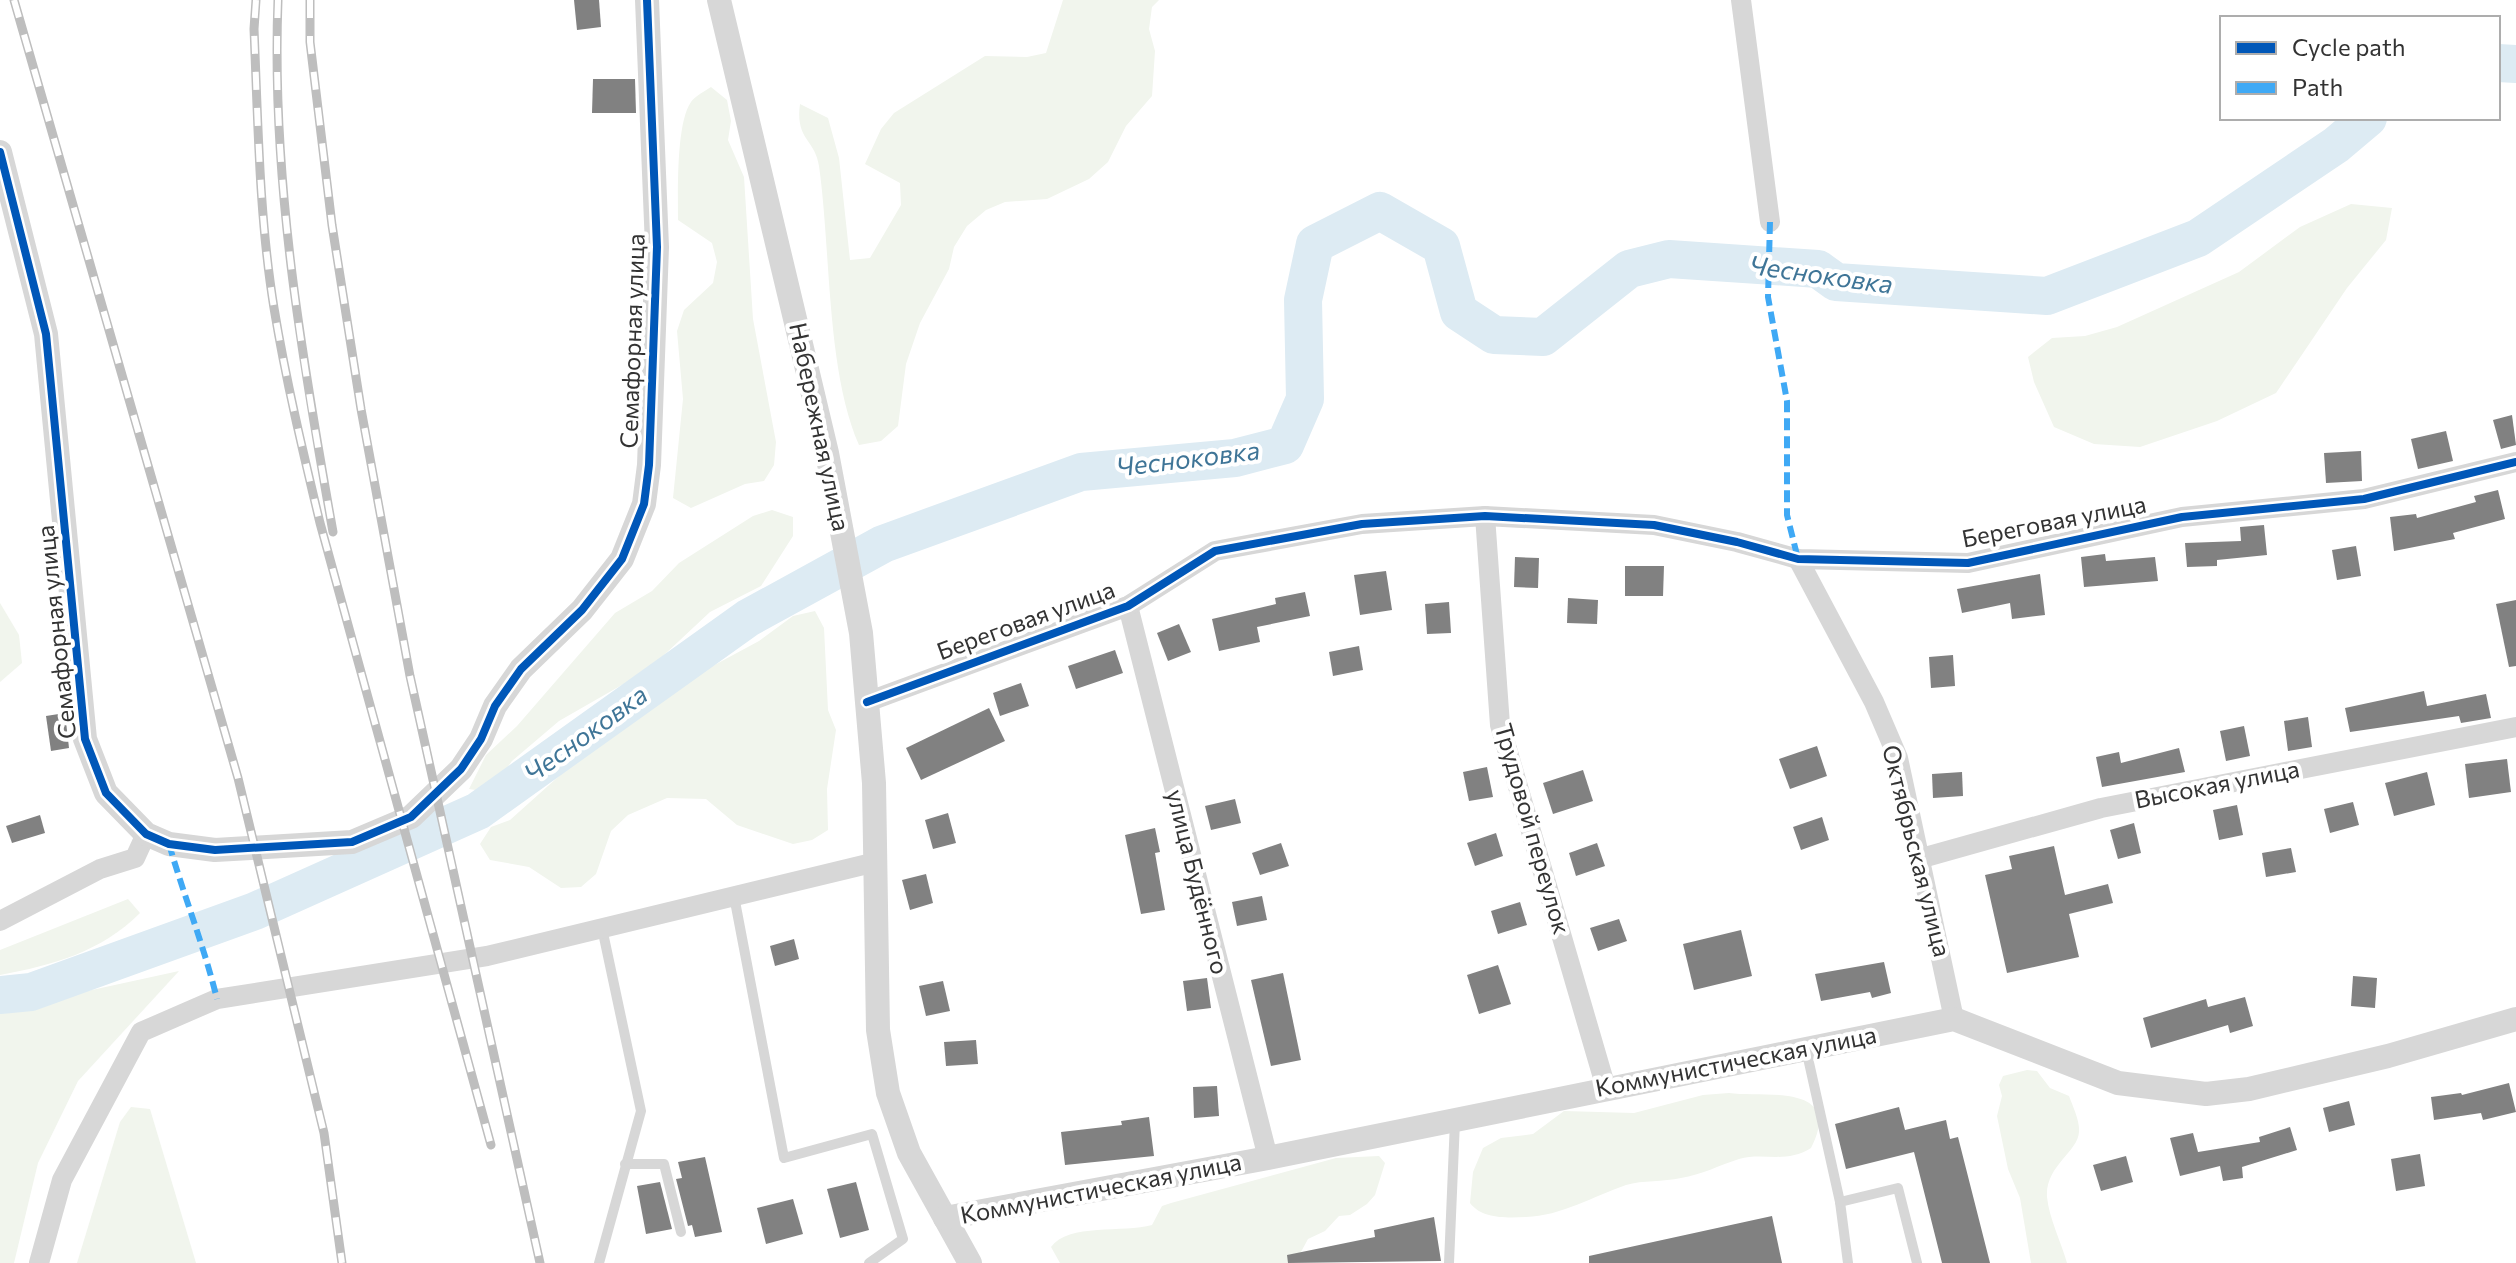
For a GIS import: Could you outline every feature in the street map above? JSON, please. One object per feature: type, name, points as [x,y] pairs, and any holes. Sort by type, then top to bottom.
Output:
[{"type":"street","name":"Семафорная улица","points":[[0,152],[46,334],[85,739],[106,793],[146,834],[169,844],[245,850],[352,842],[411,817],[461,769],[481,739],[495,706],[521,669],[582,610],[622,559],[644,504],[649,465],[657,247],[647,0]]},
{"type":"street","name":"Набережная улица","points":[[719,0],[827,453],[861,633],[876,862]]},
{"type":"street","points":[[1741,0],[1770,222]]},
{"type":"street","name":"Береговая улица","points":[[867,702],[1128,606],[1215,551],[1362,524],[1485,516],[1654,525],[1737,542],[1798,559],[1968,563],[2182,517],[2364,499],[2516,464]]},
{"type":"street","name":"Трудовой переулок","points":[[1485,516],[1500,725],[1606,1088]]},
{"type":"street","name":"Октябрьская улица","points":[[1798,559],[1874,702],[1898,758],[1922,858],[1954,1019]]},
{"type":"street","name":"улица Будённого","points":[[1128,606],[1268,1158]]},
{"type":"street","name":"Высокая улица","points":[[1922,858],[2101,808],[2516,727]]},
{"type":"street","points":[[0,921],[100,869],[135,858],[146,834]]},
{"type":"street","points":[[39,1263],[62,1180],[141,1032],[217,999],[487,956],[876,862],[878,1030],[888,1093],[909,1153],[970,1263]]},
{"type":"street","points":[[1954,1019],[2118,1083],[2206,1094],[2295,1078],[2516,1019]]},
{"type":"street","name":"Коммунистическая улица","points":[[945,1218],[1268,1158],[1954,1019]]},
{"type":"lane","points":[[734,896],[784,1158],[872,1134],[903,1239],[869,1263]]},
{"type":"lane","points":[[599,1263],[641,1111],[602,928]]},
{"type":"lane","points":[[1806,1049],[1840,1202],[1848,1263]]},
{"type":"lane","points":[[1449,1263],[1455,1119]]},
{"type":"lane","points":[[625,1164],[664,1164],[681,1232]]},
{"type":"lane","points":[[1840,1202],[1898,1188],[1917,1263]]},
{"type":"shaded area","points":[[1063,0],[1159,0],[1152,7],[1149,29],[1155,51],[1152,96],[1126,126],[1108,162],[1089,179],[1047,199],[1005,202],[986,210],[967,226],[954,247],[949,269],[920,323],[906,364],[898,426],[881,441],[859,445],[848,415],[835,346],[819,166],[800,125],[800,104],[828,118],[839,158],[850,260],[870,258],[901,205],[900,183],[865,164],[881,129],[894,113],[985,56],[1027,57],[1046,53]]},
{"type":"shaded area","points":[[711,87],[727,100],[731,121],[728,140],[744,177],[753,319],[776,442],[774,465],[764,481],[745,484],[691,508],[673,498],[683,399],[677,331],[684,310],[713,283],[717,262],[712,243],[678,220],[679,159],[686,112],[693,100]]},
{"type":"shaded area","points":[[2351,204],[2392,208],[2386,240],[2347,288],[2276,393],[2217,421],[2140,447],[2094,444],[2054,427],[2034,382],[2028,357],[2052,338],[2085,336],[2117,327],[2239,272],[2300,227]]},
{"type":"shaded area","points":[[772,510],[793,517],[793,536],[761,586],[710,612],[648,670],[559,721],[512,761],[489,792],[469,789],[486,755],[517,726],[615,613],[652,591],[679,563],[753,516]]},
{"type":"shaded area","points":[[0,603],[19,635],[22,663],[0,682]]},
{"type":"shaded area","points":[[815,611],[824,628],[828,710],[836,730],[827,789],[828,830],[812,840],[793,844],[737,825],[706,799],[667,798],[628,815],[611,831],[596,874],[581,887],[561,888],[529,867],[490,860],[480,844],[491,827],[510,820],[616,725],[653,706],[683,682],[759,641],[793,616]]},
{"type":"shaded area","points":[[128,899],[140,913],[109,938],[75,955],[0,975],[0,950]]},
{"type":"shaded area","points":[[179,971],[78,1081],[38,1163],[14,1263],[0,1263],[0,1010]]},
{"type":"shaded area","points":[[2027,1070],[2037,1071],[2050,1088],[2069,1096],[2078,1123],[2077,1139],[2051,1177],[2047,1197],[2067,1263],[2031,1263],[2020,1198],[2008,1169],[1997,1116],[2002,1096],[1999,1085],[2003,1076]]},
{"type":"shaded area","points":[[1703,1095],[1778,1095],[1808,1102],[1817,1112],[1819,1127],[1811,1148],[1784,1157],[1739,1159],[1688,1177],[1626,1185],[1539,1216],[1495,1216],[1481,1212],[1470,1203],[1473,1172],[1483,1148],[1501,1138],[1533,1134],[1564,1111],[1634,1113]]},
{"type":"shaded area","points":[[131,1107],[150,1109],[196,1263],[77,1263],[120,1122]]},
{"type":"shaded area","points":[[1379,1156],[1385,1163],[1375,1195],[1367,1204],[1350,1215],[1339,1216],[1325,1231],[1308,1239],[1295,1263],[1060,1263],[1051,1247],[1059,1239],[1083,1232],[1152,1225],[1162,1206],[1171,1203],[1336,1158]]},
{"type":"building","points":[[574,0],[599,0],[601,27],[577,30]]},
{"type":"building","points":[[593,79],[635,79],[636,113],[592,113]]},
{"type":"building","points":[[2512,415],[2516,445],[2501,449],[2493,420]]},
{"type":"building","points":[[2446,431],[2453,461],[2418,469],[2411,439]]},
{"type":"building","points":[[2361,451],[2362,481],[2326,483],[2324,453]]},
{"type":"building","points":[[2498,490],[2505,519],[2453,533],[2455,539],[2394,551],[2390,517],[2416,514],[2417,518],[2476,502],[2474,496]]},
{"type":"building","points":[[2264,525],[2267,555],[2217,560],[2217,566],[2187,567],[2185,543],[2241,541],[2240,527]]},
{"type":"building","points":[[2356,546],[2361,576],[2337,580],[2332,550]]},
{"type":"building","points":[[2105,554],[2106,561],[2155,557],[2158,581],[2084,587],[2081,557]]},
{"type":"building","points":[[1515,557],[1539,558],[1538,588],[1514,587]]},
{"type":"building","points":[[1625,566],[1664,566],[1663,596],[1625,596]]},
{"type":"building","points":[[1386,571],[1392,610],[1360,615],[1354,575]]},
{"type":"building","points":[[2040,574],[2045,615],[2012,619],[2010,603],[1962,613],[1957,589]]},
{"type":"building","points":[[1305,592],[1310,616],[1257,627],[1260,642],[1219,651],[1212,619],[1276,604],[1275,598]]},
{"type":"building","points":[[1568,598],[1598,600],[1597,624],[1567,623]]},
{"type":"building","points":[[2516,600],[2516,666],[2509,667],[2496,604]]},
{"type":"building","points":[[1449,602],[1451,633],[1427,634],[1425,604]]},
{"type":"building","points":[[1179,624],[1191,652],[1168,661],[1157,633]]},
{"type":"building","points":[[1359,646],[1363,670],[1333,676],[1329,652]]},
{"type":"building","points":[[1115,650],[1123,673],[1076,689],[1068,666]]},
{"type":"building","points":[[1953,655],[1955,686],[1931,688],[1929,657]]},
{"type":"building","points":[[1021,683],[1029,706],[1000,716],[993,693]]},
{"type":"building","points":[[2424,691],[2427,706],[2486,694],[2491,718],[2461,723],[2459,716],[2350,732],[2345,708]]},
{"type":"building","points":[[989,708],[1005,741],[921,780],[906,748]]},
{"type":"building","points":[[65,713],[69,748],[51,751],[46,716]]},
{"type":"building","points":[[2308,717],[2312,747],[2288,751],[2284,721]]},
{"type":"building","points":[[2244,726],[2250,756],[2226,761],[2220,731]]},
{"type":"building","points":[[1817,746],[1827,776],[1790,789],[1779,759]]},
{"type":"building","points":[[2179,748],[2185,772],[2102,787],[2096,757],[2119,752],[2121,763]]},
{"type":"building","points":[[2507,759],[2511,792],[2469,798],[2465,764]]},
{"type":"building","points":[[1487,767],[1493,797],[1469,801],[1463,772]]},
{"type":"building","points":[[1583,770],[1593,801],[1553,814],[1543,783]]},
{"type":"building","points":[[1962,772],[1963,796],[1933,798],[1932,774]]},
{"type":"building","points":[[2427,772],[2435,805],[2394,816],[2385,783]]},
{"type":"building","points":[[1235,799],[1241,823],[1211,830],[1205,806]]},
{"type":"building","points":[[2353,802],[2359,825],[2330,833],[2324,809]]},
{"type":"building","points":[[2237,805],[2243,835],[2219,840],[2213,810]]},
{"type":"building","points":[[948,813],[956,843],[933,849],[925,820]]},
{"type":"building","points":[[40,815],[45,833],[12,843],[6,826]]},
{"type":"building","points":[[1822,817],[1829,840],[1801,850],[1793,827]]},
{"type":"building","points":[[2134,823],[2141,853],[2118,859],[2110,830]]},
{"type":"building","points":[[1155,828],[1160,852],[1155,853],[1165,910],[1141,914],[1125,835]]},
{"type":"building","points":[[1496,833],[1503,856],[1475,866],[1467,843]]},
{"type":"building","points":[[1281,843],[1289,866],[1260,875],[1252,853]]},
{"type":"building","points":[[1597,843],[1605,866],[1576,876],[1569,853]]},
{"type":"building","points":[[2054,846],[2065,895],[2108,884],[2113,903],[2069,914],[2079,957],[2007,973],[1985,875],[2012,869],[2009,856]]},
{"type":"building","points":[[2291,848],[2296,872],[2266,877],[2262,853]]},
{"type":"building","points":[[926,874],[933,903],[910,910],[902,880]]},
{"type":"building","points":[[1262,896],[1267,920],[1237,926],[1232,902]]},
{"type":"building","points":[[1520,902],[1527,925],[1498,934],[1491,911]]},
{"type":"building","points":[[1619,919],[1627,941],[1598,951],[1590,928]]},
{"type":"building","points":[[1741,930],[1752,976],[1694,990],[1683,944]]},
{"type":"building","points":[[794,939],[799,959],[775,966],[770,946]]},
{"type":"building","points":[[1884,962],[1891,993],[1872,998],[1870,992],[1821,1001],[1815,974]]},
{"type":"building","points":[[1498,965],[1511,1004],[1479,1014],[1467,975]]},
{"type":"building","points":[[1283,973],[1301,1060],[1271,1066],[1251,980]]},
{"type":"building","points":[[2353,976],[2377,978],[2375,1008],[2351,1006]]},
{"type":"building","points":[[1207,978],[1211,1008],[1187,1011],[1183,981]]},
{"type":"building","points":[[943,981],[950,1011],[926,1016],[919,986]]},
{"type":"building","points":[[2245,997],[2253,1026],[2230,1033],[2228,1025],[2151,1048],[2143,1018],[2206,999],[2208,1007]]},
{"type":"building","points":[[976,1040],[978,1064],[946,1066],[944,1042]]},
{"type":"building","points":[[2509,1083],[2516,1112],[2483,1120],[2481,1113],[2434,1120],[2431,1097],[2462,1095]]},
{"type":"building","points":[[1217,1086],[1219,1116],[1194,1118],[1193,1087]]},
{"type":"building","points":[[2349,1101],[2355,1125],[2329,1132],[2323,1108]]},
{"type":"building","points":[[1899,1107],[1905,1130],[1946,1120],[1950,1139],[1958,1137],[1990,1263],[1942,1263],[1914,1152],[1846,1169],[1835,1124]]},
{"type":"building","points":[[1149,1117],[1154,1156],[1065,1165],[1061,1132],[1122,1125],[1121,1121]]},
{"type":"building","points":[[2290,1127],[2297,1150],[2242,1167],[2243,1178],[2223,1181],[2220,1166],[2180,1176],[2170,1138],[2193,1133],[2198,1152],[2260,1142],[2259,1137]]},
{"type":"building","points":[[2420,1154],[2425,1186],[2396,1191],[2391,1159]]},
{"type":"building","points":[[2126,1156],[2133,1182],[2101,1191],[2093,1165]]},
{"type":"building","points":[[705,1157],[722,1232],[695,1237],[692,1225],[688,1226],[676,1179],[682,1178],[678,1162]]},
{"type":"building","points":[[660,1182],[672,1229],[646,1234],[637,1186]]},
{"type":"building","points":[[856,1182],[869,1230],[840,1238],[827,1189]]},
{"type":"building","points":[[793,1199],[803,1234],[766,1244],[757,1208]]},
{"type":"building","points":[[1772,1216],[1782,1263],[1589,1263],[1589,1256]]},
{"type":"building","points":[[1434,1217],[1441,1261],[1288,1263],[1287,1255],[1375,1237],[1374,1230]]},
{"type":"waterway","name":"Чесноковка","points":[[2500,63],[2516,64]]},
{"type":"waterway","name":"Чесноковка","points":[[0,995],[31,992],[255,911],[478,811],[748,618],[883,544],[1081,472],[1235,458],[1285,445],[1305,399],[1303,300],[1315,244],[1380,211],[1441,246],[1459,312],[1494,335],[1543,337],[1629,269],[1669,259],[1818,269],[1836,282],[2047,296],[2198,238],[2336,145],[2366,120]]},
{"type":"railway","points":[[14,0],[238,778],[324,1133],[342,1263]]},
{"type":"railway","points":[[256,0],[254,29],[265,239],[289,389],[320,523],[491,1145]]},
{"type":"railway","points":[[278,0],[277,67],[284,201],[300,334],[333,532]]},
{"type":"railway","points":[[310,0],[310,42],[332,225],[361,409],[410,676],[540,1263]]},
{"type":"marked path","points":[[1770,222],[1768,297],[1787,401],[1787,515],[1798,559]]},
{"type":"marked path","points":[[169,844],[217,999]]},
{"type":"cycle path","points":[[0,152],[46,334],[85,739],[106,793],[146,834],[169,844],[215,850],[352,842],[411,817],[461,769],[481,739],[495,706],[521,669],[582,610],[622,559],[644,504],[649,465],[657,247],[647,0]]},
{"type":"cycle path","points":[[867,702],[1128,606],[1215,551],[1362,524],[1485,516],[1654,525],[1737,542],[1798,559],[1968,563],[2182,517],[2364,499],[2516,462]]}]
